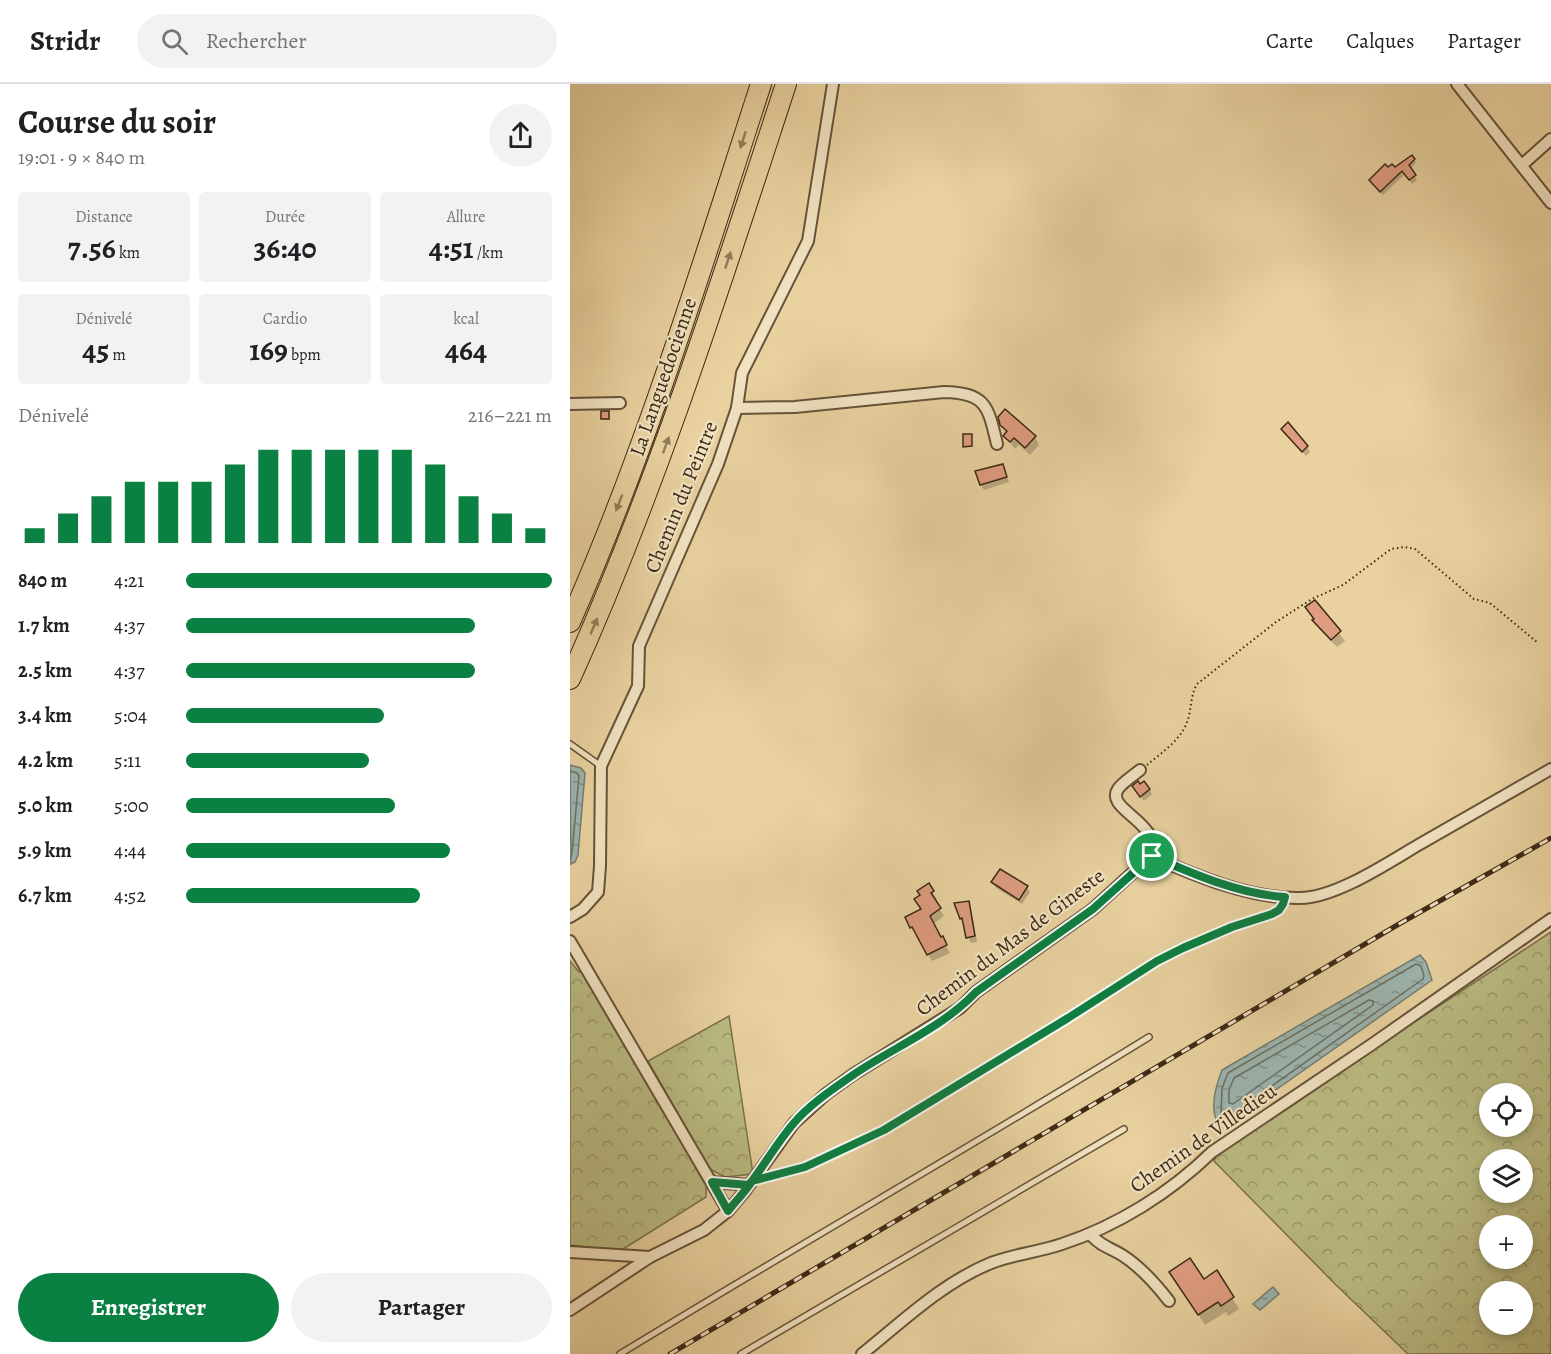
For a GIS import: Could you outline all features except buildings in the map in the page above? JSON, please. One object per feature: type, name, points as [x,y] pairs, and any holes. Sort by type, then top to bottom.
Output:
[{"type":"highway","name":"La Languedocienne","points":[[570,622],[653,413],[761,84]]},
{"type":"highway","name":"La Languedocienne","points":[[570,680],[668,441],[786,84]]},
{"type":"street","name":"Chemin du Peintre","points":[[570,918],[584,909],[598,892],[601,766],[638,686],[639,646],[718,464],[737,408],[742,373],[808,241],[833,84]]},
{"type":"street","points":[[1457,84],[1551,203]]},
{"type":"street","points":[[1522,165],[1551,139]]},
{"type":"street","points":[[737,408],[795,407],[944,392],[964,393],[984,403],[990,415],[997,444]]},
{"type":"street","points":[[570,404],[620,403]]},
{"type":"street","points":[[1140,770],[1119,788],[1115,795],[1117,803],[1152,837],[1154,849],[1152,856],[1191,874],[1267,896],[1302,898],[1324,893],[1360,879],[1551,769]]},
{"type":"street","name":"Chemin du Mas de Gineste","points":[[570,1310],[650,1257],[704,1230],[728,1211],[794,1123],[826,1094],[960,1008],[976,992],[1093,909],[1152,856]]},
{"type":"street","name":"Chemin de Villedieu","points":[[862,1354],[954,1281],[993,1262],[1058,1246],[1090,1235],[1165,1192],[1212,1152],[1551,920]]},
{"type":"street","points":[[570,941],[728,1211]]},
{"type":"street","points":[[712,1182],[751,1183]]},
{"type":"street","points":[[1090,1235],[1101,1245],[1121,1254],[1148,1275],[1169,1301]]},
{"type":"street","points":[[570,1252],[650,1257]]},
{"type":"lane","points":[[570,744],[601,766]]},
{"type":"lane","points":[[620,1354],[1149,1037]]},
{"type":"lane","points":[[741,1354],[1124,1130]]},
{"type":"path","points":[[1140,770],[1181,733],[1187,722],[1193,692],[1197,684],[1276,622],[1312,599],[1343,585],[1390,549],[1404,546],[1416,549],[1474,599],[1490,603],[1538,643]]},
{"type":"path","points":[[751,1183],[805,1167],[884,1130],[1157,961],[1232,927],[1272,914],[1279,910],[1285,897]]},
{"type":"green space","points":[[1551,932],[1551,1354],[1408,1354],[1335,1284],[1214,1161],[1219,1151]]},
{"type":"green space","points":[[570,961],[579,972],[586,971],[706,1171],[706,1197],[620,1251],[570,1245]]},
{"type":"green space","points":[[729,1016],[753,1174],[725,1177],[710,1169],[648,1061]]},
{"type":"water","points":[[570,765],[581,768],[585,773],[578,855],[575,862],[571,864]]},
{"type":"water","points":[[1420,955],[1426,962],[1432,980],[1237,1117],[1223,1123],[1217,1122],[1214,1102],[1222,1070]]},
{"type":"water","points":[[1273,1287],[1279,1294],[1260,1310],[1253,1304]]},
{"type":"railway","points":[[670,1354],[1399,924],[1551,838]]},
{"type":"route","points":[[1152,856],[1093,909],[976,992],[960,1008],[826,1094],[794,1123],[772,1153],[749,1185],[745,1191],[728,1211],[712,1182],[749,1185],[752,1181],[805,1167],[849,1148],[884,1130],[1157,961],[1232,927],[1272,914],[1283,904],[1285,897],[1267,896],[1191,874],[1152,856]]}]
